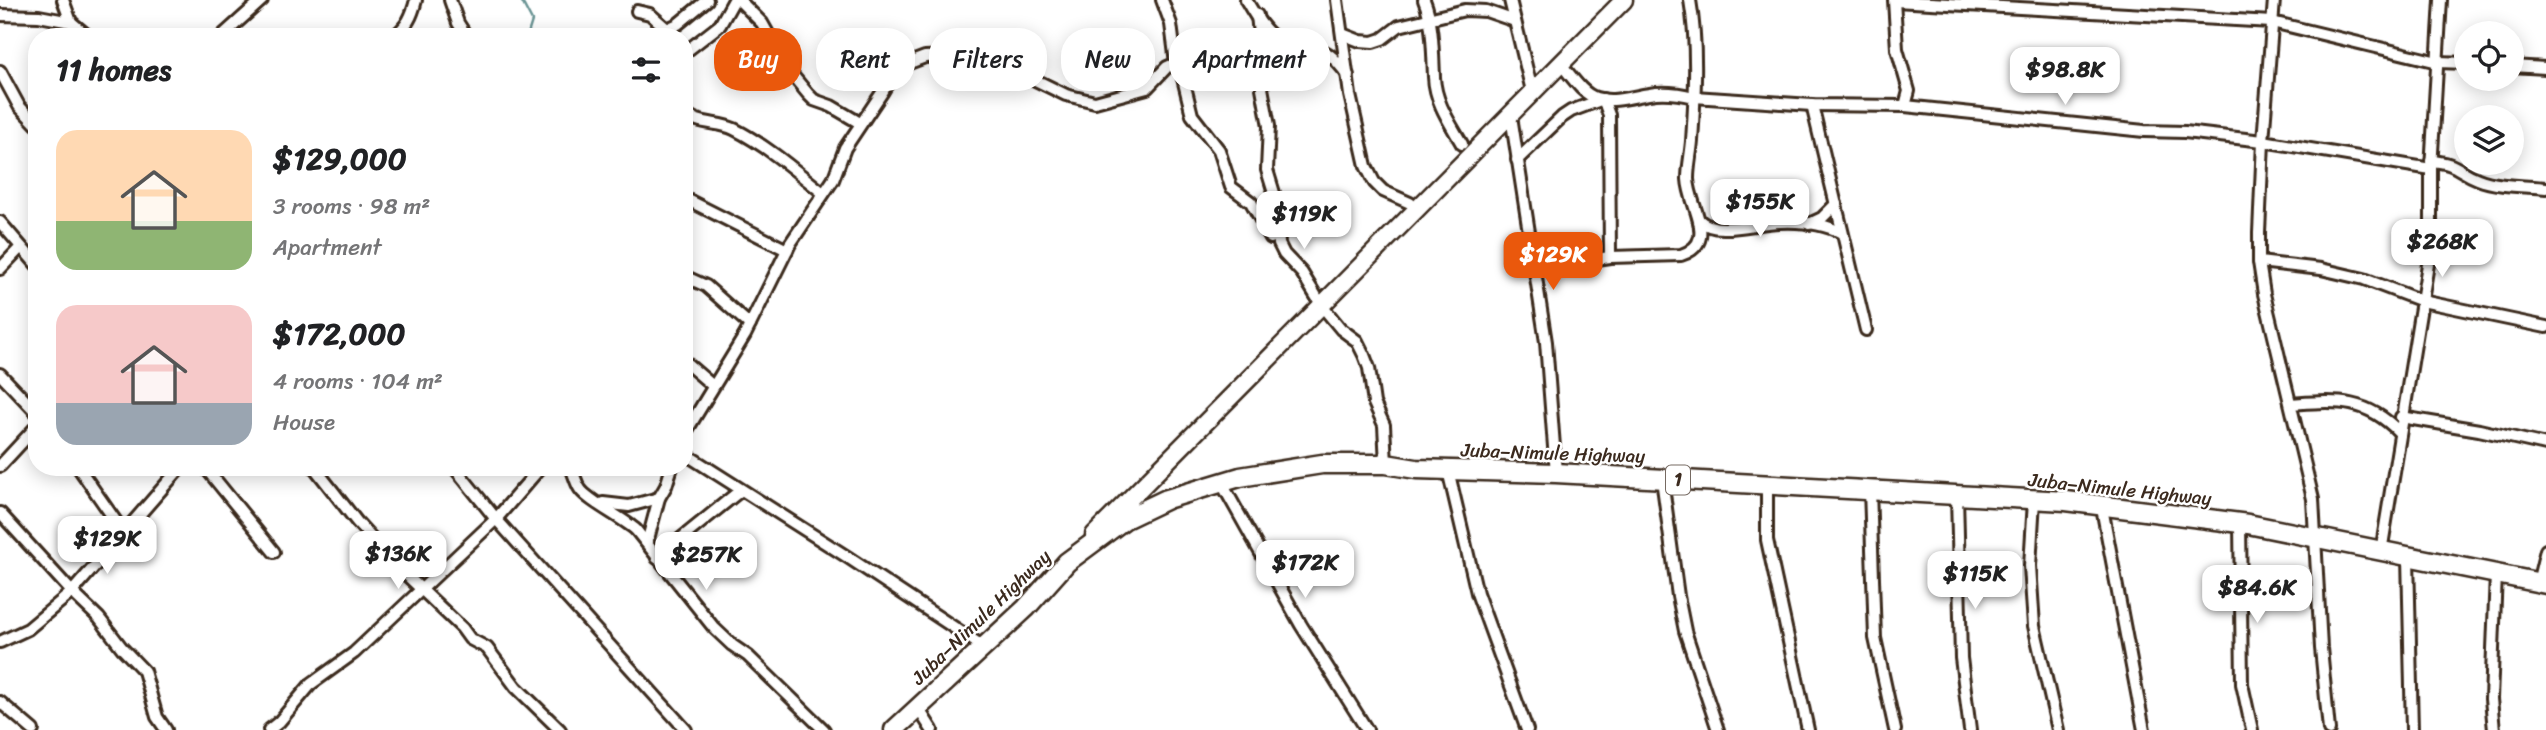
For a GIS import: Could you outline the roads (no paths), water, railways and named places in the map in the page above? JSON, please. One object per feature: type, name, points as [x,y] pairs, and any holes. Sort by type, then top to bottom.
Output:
[{"type":"main road","points":[[1067,562],[1624,0]]},
{"type":"main road","name":"Juba–Nimule Highway","points":[[894,730],[1026,608],[1067,562],[1125,519],[1167,499],[1222,482],[1322,464],[1386,464],[1416,469],[1556,473],[1870,489],[2083,503],[2102,508],[2111,506],[2241,523],[2542,583]]},
{"type":"street","points":[[63,0],[71,22]]},
{"type":"street","points":[[231,28],[262,0]]},
{"type":"street","points":[[404,28],[411,19],[416,0]]},
{"type":"street","points":[[450,0],[461,28]]},
{"type":"street","points":[[669,28],[707,0]]},
{"type":"street","points":[[693,45],[720,25],[737,0],[762,23],[789,71],[808,94],[814,100],[831,106],[860,124]]},
{"type":"street","points":[[1162,0],[1172,28]]},
{"type":"street","points":[[1246,0],[1265,28]]},
{"type":"street","points":[[1337,0],[1360,147],[1374,182],[1383,191],[1410,202]]},
{"type":"street","points":[[1424,0],[1429,19],[1438,95],[1444,114],[1462,144]]},
{"type":"street","points":[[1510,0],[1532,91]]},
{"type":"street","points":[[1690,0],[1695,97],[1688,183],[1694,211],[1699,220],[1700,236],[1697,245]]},
{"type":"street","points":[[2274,0],[2263,141],[2259,262],[2264,294],[2311,487],[2329,730]]},
{"type":"street","points":[[2381,552],[2431,246],[2431,165],[2441,0]]},
{"type":"street","points":[[1905,106],[1909,91],[1897,49],[1894,1],[2272,22],[2438,62],[2454,63]]},
{"type":"street","points":[[1342,34],[1360,41],[1373,42],[1399,26],[1465,10],[1486,11],[1515,21]]},
{"type":"street","points":[[637,11],[650,14],[664,28]]},
{"type":"street","points":[[0,15],[39,16],[71,22],[78,28]]},
{"type":"street","points":[[1257,15],[1258,28]]},
{"type":"street","points":[[693,420],[750,325],[787,250],[833,180],[845,148],[896,68],[931,56],[946,56],[1017,71],[1066,95],[1095,102],[1147,88],[1169,66]]},
{"type":"street","points":[[1330,56],[1348,75]]},
{"type":"street","points":[[1560,63],[1588,94],[1603,99],[1677,93],[1695,97],[1812,106],[1905,106],[2144,131],[2185,132],[2431,165],[2448,162],[2485,182],[2546,188]]},
{"type":"street","points":[[2524,67],[2546,68]]},
{"type":"street","points":[[0,71],[19,106],[28,116]]},
{"type":"street","points":[[1185,91],[1192,115],[1219,150],[1231,187],[1251,202],[1270,239]]},
{"type":"street","points":[[1263,91],[1269,126],[1268,170],[1277,203],[1279,244],[1284,254],[1302,272],[1322,306],[1341,329],[1357,341],[1364,355],[1369,368],[1374,403],[1384,425],[1386,464]]},
{"type":"street","points":[[1517,160],[1562,117],[1579,107],[1603,99]]},
{"type":"street","points":[[1603,99],[1609,115],[1610,257]]},
{"type":"street","points":[[1812,106],[1866,330]]},
{"type":"street","points":[[1511,116],[1546,342],[1556,473]]},
{"type":"street","points":[[693,119],[733,129],[793,168],[823,193]]},
{"type":"street","points":[[693,203],[787,250]]},
{"type":"street","points":[[1809,223],[1822,218],[1836,204]]},
{"type":"street","points":[[1699,220],[1712,228],[1765,222],[1809,223],[1842,233]]},
{"type":"street","points":[[0,222],[28,255]]},
{"type":"street","points":[[1533,268],[1610,257],[1681,255],[1689,253],[1701,240],[1726,228]]},
{"type":"street","points":[[0,269],[21,247]]},
{"type":"street","points":[[2259,262],[2321,269],[2364,279],[2422,301],[2546,327]]},
{"type":"street","points":[[693,280],[706,286],[750,325]]},
{"type":"street","points":[[693,369],[713,386]]},
{"type":"street","points":[[0,374],[28,404]]},
{"type":"street","points":[[2291,404],[2341,401],[2353,403],[2394,426],[2399,432]]},
{"type":"street","points":[[2402,416],[2546,445]]},
{"type":"street","points":[[0,466],[28,436]]},
{"type":"street","points":[[693,459],[985,648]]},
{"type":"street","points":[[1448,470],[1477,593],[1527,730]]},
{"type":"street","points":[[84,476],[124,533]]},
{"type":"street","points":[[0,642],[28,629],[72,592],[173,476]]},
{"type":"street","points":[[212,476],[274,552]]},
{"type":"street","points":[[321,476],[357,522],[470,639],[487,648],[516,687],[560,730]]},
{"type":"street","points":[[461,476],[496,519],[682,726],[668,730]]},
{"type":"street","points":[[269,730],[283,726],[311,684],[354,653],[422,590],[496,519],[533,476]]},
{"type":"street","points":[[575,476],[580,489],[622,517],[648,543],[714,628],[748,656],[824,730]]},
{"type":"street","points":[[648,543],[659,498],[669,476]]},
{"type":"street","points":[[1662,479],[1685,631],[1718,730]]},
{"type":"street","points":[[1222,482],[1301,625],[1367,730]]},
{"type":"street","points":[[1767,485],[1767,540],[1808,730]]},
{"type":"street","points":[[1870,489],[1874,626],[1895,730]]},
{"type":"street","points":[[657,558],[741,490]]},
{"type":"street","points":[[1957,495],[1961,658],[1970,730]]},
{"type":"street","points":[[597,502],[629,506],[659,498]]},
{"type":"street","points":[[2034,500],[2030,566],[2034,626],[2058,730]]},
{"type":"street","points":[[2102,508],[2144,730]]},
{"type":"street","points":[[0,513],[99,618],[144,671],[157,717],[166,730]]},
{"type":"street","points":[[2241,523],[2242,684],[2252,730]]},
{"type":"street","points":[[2542,583],[2546,550]]},
{"type":"street","points":[[2408,556],[2412,730]]},
{"type":"street","points":[[2494,730],[2491,699],[2496,573]]},
{"type":"street","points":[[0,702],[33,730]]},
{"type":"street","points":[[918,708],[932,730]]},
{"type":"waterway","points":[[521,0],[532,21],[530,28]]}]
